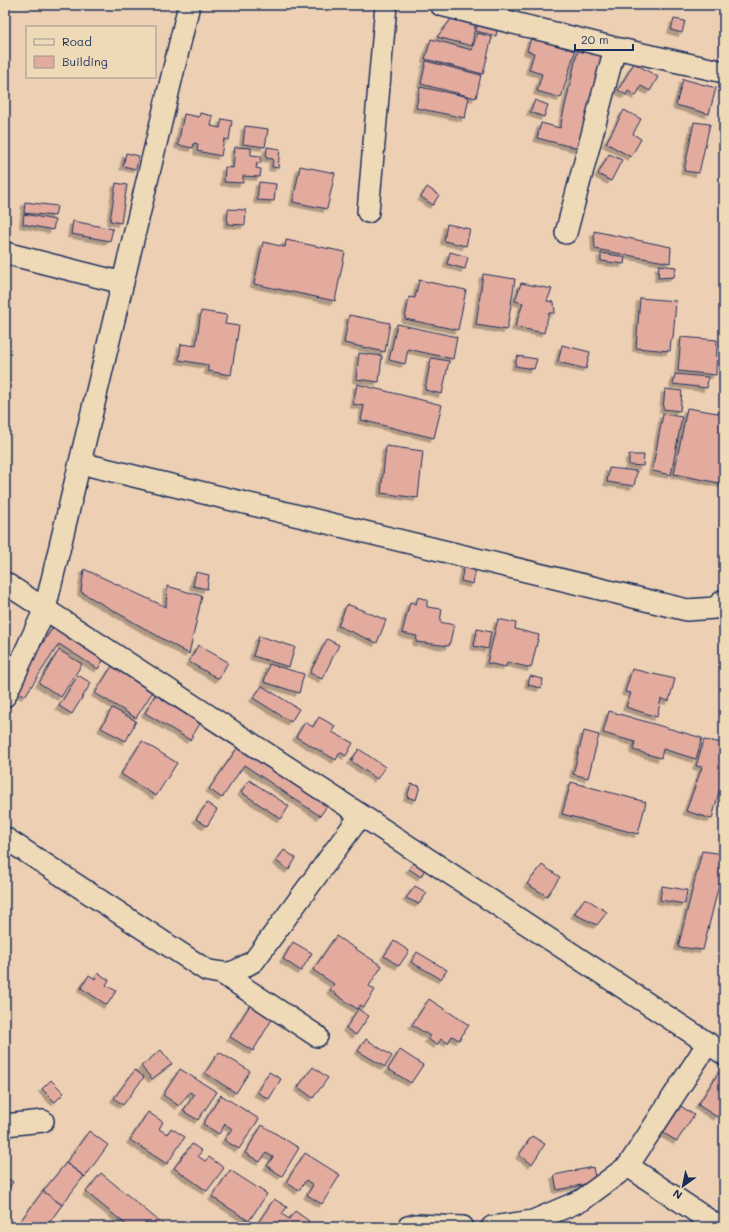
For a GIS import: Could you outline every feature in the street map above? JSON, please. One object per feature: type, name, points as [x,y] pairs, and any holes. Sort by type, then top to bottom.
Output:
[{"type":"street","points":[[5,696],[45,609],[189,5]]},
{"type":"street","points":[[368,212],[386,5]]},
{"type":"street","points":[[441,5],[615,48],[724,72]]},
{"type":"street","points":[[566,233],[615,48]]},
{"type":"street","points":[[5,253],[122,283]]},
{"type":"street","points":[[80,463],[687,610],[715,608],[724,600]]},
{"type":"street","points":[[5,583],[716,1049],[628,1166],[582,1200],[533,1221],[492,1227]]},
{"type":"street","points":[[223,974],[236,972],[254,961],[361,815]]},
{"type":"street","points":[[5,838],[206,970],[223,974],[317,1036]]},
{"type":"street","points":[[5,1125],[43,1121]]},
{"type":"street","points":[[628,1166],[719,1227]]},
{"type":"street","points":[[408,1227],[416,1225],[463,1227]]},
{"type":"building","points":[[453,17],[476,19],[472,46],[437,37]]},
{"type":"building","points":[[674,19],[685,21],[682,33],[671,30]]},
{"type":"building","points":[[478,20],[498,25],[496,36],[476,31]]},
{"type":"building","points":[[477,33],[492,37],[483,74],[425,59],[431,39],[472,50]]},
{"type":"building","points":[[531,38],[575,51],[561,98],[537,91],[542,74],[529,70],[534,53],[527,51]]},
{"type":"building","points":[[578,49],[607,56],[584,150],[537,138],[541,123],[560,128]]},
{"type":"building","points":[[426,61],[481,75],[476,98],[421,84]]},
{"type":"building","points":[[634,63],[658,77],[650,91],[641,86],[636,96],[628,91],[626,95],[618,90]]},
{"type":"building","points":[[683,79],[716,88],[709,114],[676,105]]},
{"type":"building","points":[[420,87],[469,97],[465,118],[416,108]]},
{"type":"building","points":[[535,100],[548,105],[544,117],[530,112]]},
{"type":"building","points":[[624,110],[641,119],[633,134],[641,139],[631,157],[606,143]]},
{"type":"building","points":[[200,113],[213,116],[211,126],[220,128],[222,119],[232,121],[229,140],[224,139],[221,156],[197,151],[198,144],[194,143],[193,148],[178,145],[184,114],[199,117]]},
{"type":"building","points":[[694,122],[710,124],[699,173],[684,171]]},
{"type":"building","points":[[245,126],[268,129],[265,147],[243,144]]},
{"type":"building","points":[[235,147],[251,148],[251,155],[261,156],[261,163],[257,163],[256,168],[261,169],[260,177],[243,176],[243,183],[224,182],[225,167],[233,168]]},
{"type":"building","points":[[267,147],[280,149],[278,168],[272,167],[273,159],[266,158]]},
{"type":"building","points":[[126,153],[139,156],[136,169],[123,166]]},
{"type":"building","points":[[609,154],[622,160],[611,181],[598,174]]},
{"type":"building","points":[[300,166],[335,173],[327,209],[293,202]]},
{"type":"building","points":[[259,182],[276,184],[274,201],[257,200]]},
{"type":"building","points":[[116,183],[127,185],[121,223],[110,221]]},
{"type":"building","points":[[427,187],[439,195],[433,205],[421,197]]},
{"type":"building","points":[[25,202],[57,206],[55,216],[24,213]]},
{"type":"building","points":[[228,209],[246,210],[245,225],[227,224]]},
{"type":"building","points":[[24,214],[55,220],[53,230],[23,224]]},
{"type":"building","points":[[73,221],[113,229],[110,241],[71,234]]},
{"type":"building","points":[[447,224],[470,229],[466,246],[444,241]]},
{"type":"building","points":[[594,231],[671,247],[670,263],[595,249]]},
{"type":"building","points":[[286,240],[345,252],[335,301],[254,284],[263,242],[285,247]]},
{"type":"building","points":[[450,252],[468,257],[465,269],[447,264]]},
{"type":"building","points":[[601,253],[625,257],[624,264],[601,261]]},
{"type":"building","points":[[659,265],[676,267],[674,277],[658,278]]},
{"type":"building","points":[[483,274],[515,279],[507,330],[476,325]]},
{"type":"building","points":[[419,280],[466,290],[458,330],[405,319],[409,297],[415,298]]},
{"type":"building","points":[[521,283],[552,289],[547,301],[554,302],[555,313],[549,313],[544,333],[515,327],[523,303],[515,301]]},
{"type":"building","points":[[640,298],[676,301],[673,339],[671,339],[670,351],[636,348]]},
{"type":"building","points":[[201,311],[227,315],[225,324],[239,326],[231,375],[208,371],[208,365],[179,360],[181,344],[196,346]]},
{"type":"building","points":[[349,315],[390,323],[385,352],[344,343]]},
{"type":"building","points":[[397,324],[457,337],[453,359],[408,349],[405,364],[389,360]]},
{"type":"building","points":[[681,337],[717,340],[716,375],[678,371]]},
{"type":"building","points":[[562,345],[590,352],[586,369],[558,362]]},
{"type":"building","points":[[359,353],[382,356],[379,382],[356,379]]},
{"type":"building","points":[[517,356],[537,359],[534,369],[515,366]]},
{"type":"building","points":[[431,358],[449,361],[442,394],[425,390]]},
{"type":"building","points":[[675,374],[708,377],[707,388],[673,384]]},
{"type":"building","points":[[357,384],[442,405],[434,438],[361,420],[364,406],[353,404]]},
{"type":"building","points":[[665,389],[682,391],[680,411],[663,409]]},
{"type":"building","points":[[687,408],[724,414],[724,484],[674,474]]},
{"type":"building","points":[[663,414],[682,417],[671,475],[652,471]]},
{"type":"building","points":[[386,446],[423,451],[418,498],[381,493]]},
{"type":"building","points":[[629,455],[644,455],[643,466],[629,465]]},
{"type":"building","points":[[609,468],[637,471],[634,486],[607,482]]},
{"type":"building","points":[[464,565],[476,567],[473,584],[461,581]]},
{"type":"building","points":[[84,569],[166,607],[167,586],[202,596],[189,654],[81,592]]},
{"type":"building","points":[[196,572],[209,575],[207,589],[193,586]]},
{"type":"building","points":[[418,597],[427,600],[427,607],[442,609],[440,622],[454,625],[449,646],[416,642],[417,636],[402,633],[410,602],[416,604]]},
{"type":"building","points":[[347,604],[386,620],[377,643],[338,626]]},
{"type":"building","points":[[498,619],[516,623],[515,629],[539,635],[531,668],[507,662],[506,667],[487,663]]},
{"type":"building","points":[[55,624],[105,657],[98,669],[59,644],[25,696],[13,689]]},
{"type":"building","points":[[477,629],[491,632],[488,649],[474,646]]},
{"type":"building","points":[[259,636],[295,647],[289,667],[253,656]]},
{"type":"building","points":[[327,639],[339,645],[322,679],[310,673]]},
{"type":"building","points":[[198,645],[228,662],[219,679],[189,662]]},
{"type":"building","points":[[59,650],[82,664],[61,697],[39,683]]},
{"type":"building","points":[[269,664],[304,674],[299,693],[264,682]]},
{"type":"building","points":[[112,666],[120,671],[122,667],[155,688],[136,718],[95,693]]},
{"type":"building","points":[[632,669],[675,679],[669,701],[661,699],[657,717],[626,707],[631,693],[625,692]]},
{"type":"building","points":[[78,675],[91,683],[72,714],[59,706]]},
{"type":"building","points":[[530,676],[543,679],[541,688],[528,685]]},
{"type":"building","points":[[262,686],[299,709],[291,722],[253,698]]},
{"type":"building","points":[[157,692],[203,719],[190,740],[145,713]]},
{"type":"building","points":[[112,708],[136,721],[126,741],[101,728]]},
{"type":"building","points":[[609,711],[702,738],[696,759],[663,749],[661,758],[633,750],[635,742],[603,733]]},
{"type":"building","points":[[319,717],[335,726],[332,732],[353,743],[346,756],[340,752],[336,760],[296,737],[305,722],[313,727]]},
{"type":"building","points":[[584,731],[599,735],[588,778],[573,774]]},
{"type":"building","points":[[704,740],[724,743],[724,772],[712,819],[686,811],[702,767],[696,766]]},
{"type":"building","points":[[142,741],[177,763],[156,796],[121,774]]},
{"type":"building","points":[[238,747],[327,806],[320,816],[244,765],[222,798],[209,789]]},
{"type":"building","points":[[359,749],[385,767],[377,779],[351,761]]},
{"type":"building","points":[[249,780],[289,806],[281,819],[241,792]]},
{"type":"building","points":[[571,782],[646,802],[638,834],[562,814]]},
{"type":"building","points":[[411,784],[420,786],[416,800],[407,797]]},
{"type":"building","points":[[207,803],[217,810],[207,826],[196,819]]},
{"type":"building","points":[[284,850],[296,858],[289,870],[276,861]]},
{"type":"building","points":[[702,851],[724,854],[724,864],[703,950],[678,947]]},
{"type":"building","points":[[417,859],[427,865],[421,877],[409,869]]},
{"type":"building","points":[[542,865],[560,877],[547,896],[527,884]]},
{"type":"building","points":[[415,886],[427,893],[419,904],[406,898]]},
{"type":"building","points":[[662,886],[687,890],[685,904],[660,900]]},
{"type":"building","points":[[585,898],[607,912],[597,925],[574,914]]},
{"type":"building","points":[[336,936],[382,966],[369,986],[375,990],[364,1007],[360,1005],[357,1009],[330,990],[334,984],[313,970]]},
{"type":"building","points":[[394,941],[409,951],[399,966],[384,956]]},
{"type":"building","points":[[293,942],[312,953],[301,971],[283,959]]},
{"type":"building","points":[[417,952],[447,970],[441,979],[411,962]]},
{"type":"building","points":[[98,973],[109,980],[106,985],[116,991],[107,1005],[81,988],[89,975],[95,979]]},
{"type":"building","points":[[429,999],[469,1025],[459,1040],[452,1036],[448,1043],[441,1039],[437,1045],[428,1039],[430,1036],[412,1025]]},
{"type":"building","points":[[252,1002],[274,1016],[253,1051],[230,1037]]},
{"type":"building","points":[[358,1009],[369,1016],[356,1035],[346,1028]]},
{"type":"building","points":[[366,1039],[392,1056],[385,1067],[358,1051]]},
{"type":"building","points":[[161,1050],[172,1064],[152,1079],[141,1066]]},
{"type":"building","points":[[400,1050],[423,1065],[411,1083],[388,1069]]},
{"type":"building","points":[[219,1052],[250,1071],[236,1093],[205,1073]]},
{"type":"building","points":[[724,1064],[724,1106],[717,1117],[698,1105]]},
{"type":"building","points":[[313,1067],[328,1078],[313,1098],[298,1087]]},
{"type":"building","points":[[180,1069],[217,1092],[198,1120],[183,1111],[194,1095],[190,1092],[179,1106],[163,1095]]},
{"type":"building","points":[[135,1070],[144,1077],[123,1105],[114,1098]]},
{"type":"building","points":[[269,1072],[281,1079],[269,1099],[257,1092]]},
{"type":"building","points":[[51,1080],[64,1093],[55,1102],[42,1089]]},
{"type":"building","points":[[221,1095],[259,1119],[239,1149],[224,1140],[232,1129],[225,1124],[219,1134],[203,1124]]},
{"type":"building","points":[[681,1106],[694,1115],[677,1141],[663,1133]]},
{"type":"building","points":[[148,1112],[163,1122],[159,1129],[167,1134],[171,1128],[185,1137],[167,1164],[130,1140]]},
{"type":"building","points":[[262,1125],[299,1148],[282,1176],[267,1166],[273,1157],[266,1153],[260,1162],[245,1153]]},
{"type":"building","points":[[89,1131],[108,1145],[85,1177],[66,1163]]},
{"type":"building","points":[[532,1136],[545,1144],[532,1164],[519,1155]]},
{"type":"building","points":[[192,1144],[202,1151],[198,1156],[205,1161],[209,1157],[224,1168],[207,1191],[174,1168]]},
{"type":"building","points":[[305,1153],[340,1175],[322,1204],[307,1195],[313,1185],[306,1180],[299,1191],[286,1182]]},
{"type":"building","points":[[66,1163],[84,1176],[62,1205],[43,1191]]},
{"type":"building","points":[[593,1167],[596,1182],[557,1190],[554,1175]]},
{"type":"building","points":[[230,1170],[267,1194],[249,1221],[212,1197]]},
{"type":"building","points":[[101,1173],[165,1226],[129,1227],[86,1192]]},
{"type":"building","points":[[5,1176],[13,1182],[5,1193]]},
{"type":"building","points":[[43,1191],[62,1205],[46,1227],[16,1227]]},
{"type":"building","points":[[274,1199],[287,1207],[282,1214],[289,1219],[295,1211],[309,1221],[305,1227],[256,1226]]}]
